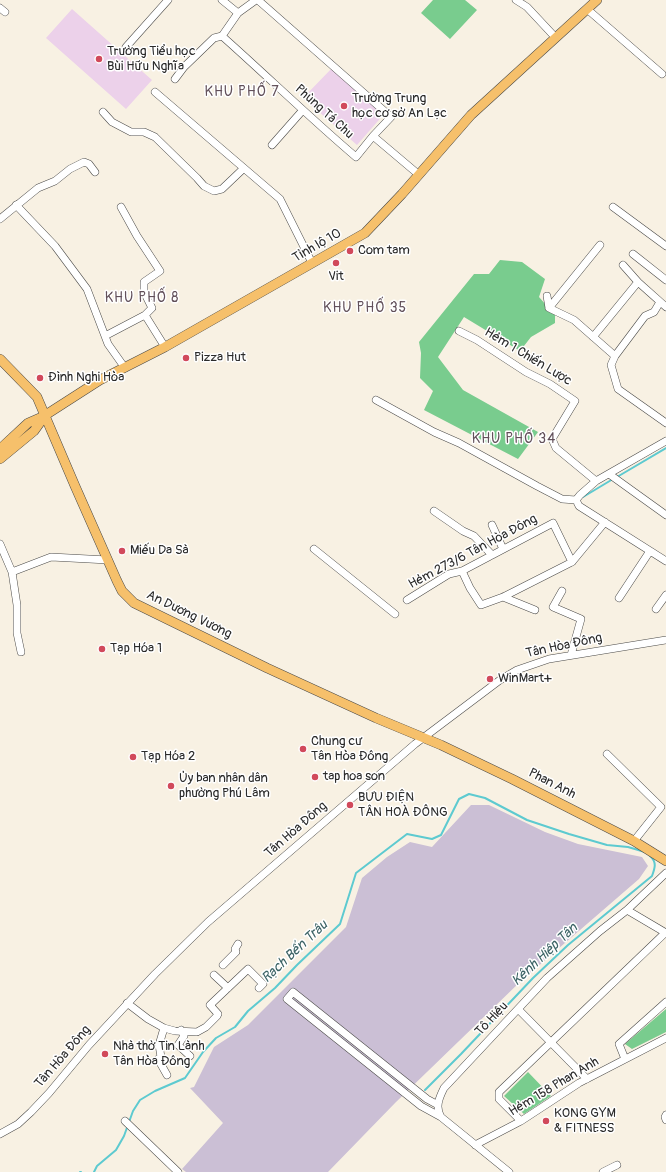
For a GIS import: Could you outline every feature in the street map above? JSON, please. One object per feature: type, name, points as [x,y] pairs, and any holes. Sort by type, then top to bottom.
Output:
[{"type":"main road","points":[[555,38],[597,0]]},
{"type":"main road","name":"Tỉnh lộ 10","points":[[0,449],[28,423],[44,416],[100,380],[165,347],[364,233],[402,194],[471,115],[555,38]]},
{"type":"main road","name":"An Dương Vương","points":[[0,359],[37,397],[44,416],[122,591],[134,603],[251,661],[423,738]]},
{"type":"main road","points":[[0,459],[34,431],[44,416]]},
{"type":"main road","name":"Phan Anh","points":[[423,738],[512,779],[665,858]]},
{"type":"street","points":[[126,47],[168,0]]},
{"type":"street","points":[[222,0],[238,13]]},
{"type":"street","name":"Phùng Tá Chu","points":[[257,0],[391,116],[356,157],[302,111],[268,76],[222,36],[238,13],[257,0]]},
{"type":"street","points":[[516,0],[527,6],[555,38]]},
{"type":"street","points":[[588,9],[662,74]]},
{"type":"street","points":[[175,79],[184,67],[214,38],[222,36]]},
{"type":"street","points":[[155,92],[243,169],[280,199],[312,263]]},
{"type":"street","points":[[272,145],[302,111]]},
{"type":"street","points":[[103,112],[112,122],[132,132],[144,132],[155,137],[204,186],[214,191],[222,189],[243,169]]},
{"type":"street","name":"Phùng Tá Chu","points":[[373,136],[418,174]]},
{"type":"street","points":[[0,219],[38,188],[56,181],[70,169],[84,162],[89,164],[95,172]]},
{"type":"street","points":[[16,205],[55,246],[86,289],[108,344],[125,368]]},
{"type":"street","points":[[106,336],[145,315],[152,308],[144,292],[144,282],[160,271],[137,236],[121,207]]},
{"type":"street","points":[[613,207],[666,246]]},
{"type":"street","points":[[549,308],[600,245]]},
{"type":"street","points":[[633,254],[666,280]]},
{"type":"street","points":[[623,265],[638,282],[663,304],[654,312],[645,316],[615,356],[612,365],[618,389],[666,423]]},
{"type":"street","points":[[593,337],[638,282]]},
{"type":"street","points":[[547,296],[549,308]]},
{"type":"street","points":[[549,308],[574,320],[615,356]]},
{"type":"street","points":[[145,315],[165,347]]},
{"type":"street","name":"Hẻm 1 Chiến Lược","points":[[459,331],[477,340],[526,372],[550,384],[575,401],[552,439],[556,448],[596,481]]},
{"type":"street","points":[[376,400],[562,499],[576,500]]},
{"type":"street","points":[[576,500],[596,481],[666,441]]},
{"type":"street","points":[[609,474],[666,515]]},
{"type":"street","points":[[576,500],[579,506],[666,561]]},
{"type":"street","points":[[434,511],[463,531],[474,536],[492,555]]},
{"type":"street","points":[[462,571],[470,588],[482,605],[502,597],[572,562],[605,522]]},
{"type":"street","name":"Hẻm 273/6 Tân Hòa Đông","points":[[407,600],[450,574],[462,571],[553,523],[572,562]]},
{"type":"street","points":[[492,525],[503,549]]},
{"type":"street","points":[[0,544],[12,572],[17,604],[17,633],[21,652]]},
{"type":"street","points":[[314,549],[395,614]]},
{"type":"street","points":[[619,598],[650,551]]},
{"type":"street","points":[[12,572],[51,558],[108,560]]},
{"type":"street","points":[[562,591],[553,607],[581,619],[571,655]]},
{"type":"street","points":[[656,609],[666,595]]},
{"type":"street","points":[[502,597],[535,610]]},
{"type":"street","name":"Tân Hòa Đông","points":[[0,1134],[18,1124],[32,1112],[127,1003],[154,974],[208,922],[423,738],[500,680],[533,663],[571,655],[666,640]]},
{"type":"street","points":[[607,754],[660,807],[634,841]]},
{"type":"street","name":"Tô Hiệu","points":[[438,1105],[444,1088],[547,978],[600,931],[627,910],[666,873]]},
{"type":"street","points":[[521,1121],[499,1098],[499,1092],[666,933],[627,910]]},
{"type":"street","points":[[223,965],[236,952],[235,949],[238,944]]},
{"type":"street","points":[[127,1003],[148,1019],[164,1028],[175,1031],[181,1030],[197,1032],[206,1027],[218,1014],[210,1005],[248,969],[263,984],[259,988]]},
{"type":"street","points":[[214,974],[228,988]]},
{"type":"street","points":[[441,1117],[438,1112],[438,1105],[426,1099],[293,992],[287,999],[421,1106],[441,1117],[509,1172]]},
{"type":"street","points":[[625,1060],[619,1044],[666,1002]]},
{"type":"street","points":[[518,1009],[587,1079]]},
{"type":"street","points":[[164,1028],[159,1045],[161,1057],[158,1059],[167,1075]]},
{"type":"street","points":[[181,1030],[184,1036],[178,1045],[190,1056]]},
{"type":"street","name":"Hẻm 158 Phan Anh","points":[[475,1145],[521,1121],[557,1096],[587,1079],[666,1038]]},
{"type":"street","points":[[666,1115],[666,1120]]},
{"type":"street","points":[[125,1121],[178,1172]]},
{"type":"street","points":[[603,1172],[617,1165]]},
{"type":"shaded area","name":"Trường Tiểu học Bùi Hữu Nghĩa","points":[[72,9],[152,80],[126,109],[46,38]]},
{"type":"shaded area","name":"Trường Trung học cơ sở An Lạc","points":[[333,67],[385,113],[357,145],[303,98]]},
{"type":"shaded area","points":[[471,805],[489,805],[545,832],[578,844],[642,857],[648,866],[639,879],[521,981],[396,1102],[328,1172],[186,1172],[182,1169],[223,1123],[190,1088],[194,1087],[214,1047],[248,1025],[346,927],[362,878],[387,857],[410,842],[432,847]]},
{"type":"green space","points":[[433,0],[465,0],[477,10],[450,39],[421,13]]},
{"type":"green space","points":[[500,260],[522,262],[545,279],[539,297],[555,315],[555,323],[531,337],[520,351],[464,317],[438,357],[463,390],[538,432],[518,459],[424,410],[433,391],[420,378],[421,353],[419,342],[474,274],[489,274]]},
{"type":"green space","points":[[666,1009],[666,1032],[632,1049],[625,1044]]},
{"type":"green space","points":[[528,1072],[551,1096],[524,1114],[504,1096]]},
{"type":"waterway","points":[[617,477],[666,448]]},
{"type":"waterway","points":[[583,497],[613,479]]},
{"type":"waterway","name":"Rạch Bến Trâu","points":[[94,1172],[97,1166],[116,1150],[124,1136],[133,1111],[140,1100],[155,1091],[185,1078],[203,1052],[216,1038],[235,1027],[248,1011],[275,988],[340,924],[356,873],[407,834],[432,839],[441,835],[459,799],[469,794],[485,798],[527,820],[607,845],[628,847],[645,852]]},
{"type":"waterway","name":"Kênh Hiệp Tân","points":[[425,1090],[533,978],[568,945],[652,876],[655,865],[650,856]]},
{"type":"place","name":"Trường Tiểu học Bùi Hữu Nghĩa","points":[[99,59]]},
{"type":"place","name":"Trường Trung học cơ sở An Lạc","points":[[344,106]]},
{"type":"place","name":"Com tam","points":[[350,251]]},
{"type":"place","name":"Vit","points":[[336,263]]},
{"type":"place","name":"Pizza Hut","points":[[186,358]]},
{"type":"place","name":"Đình Nghi Hòa","points":[[40,378]]},
{"type":"place","name":"Miếu Da Sà","points":[[122,551]]},
{"type":"place","name":"Tạp Hóa 1","points":[[102,649]]},
{"type":"place","name":"WinMart+","points":[[490,679]]},
{"type":"place","name":"Chung cư Tân Hòa Đông","points":[[303,749]]},
{"type":"place","name":"Tạp Hóa 2","points":[[133,757]]},
{"type":"place","name":"tap hoa son","points":[[315,777]]},
{"type":"place","name":"Ủy ban nhân dân phường Phú Lâm","points":[[171,786]]},
{"type":"place","name":"BƯU ĐIỆN TÂN HOÀ ĐÔNG","points":[[350,805]]},
{"type":"place","name":"Nhà thờ Tin Lành Tân Hòa Đông","points":[[105,1054]]},
{"type":"place","name":"KONG GYM & FITNESS","points":[[546,1121]]},
{"type":"district","name":"KHU PHỐ 7","points":[[242,92]]},
{"type":"district","name":"KHU PHỐ 8","points":[[142,298]]},
{"type":"district","name":"KHU PHỐ 35","points":[[365,308]]},
{"type":"district","name":"KHU PHỐ 34","points":[[514,439]]}]
